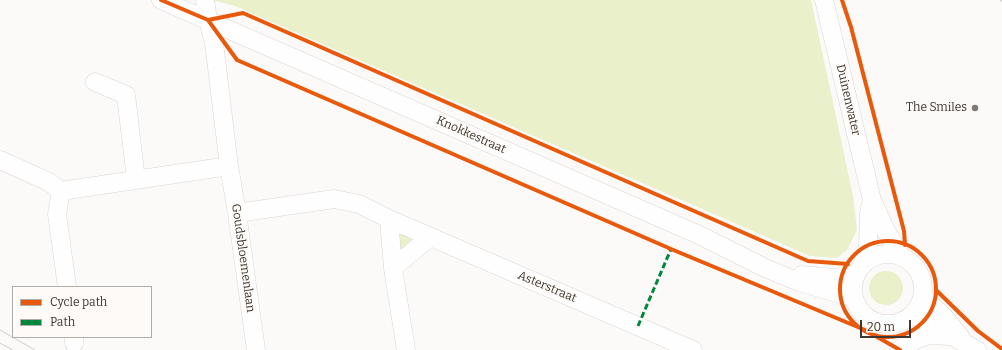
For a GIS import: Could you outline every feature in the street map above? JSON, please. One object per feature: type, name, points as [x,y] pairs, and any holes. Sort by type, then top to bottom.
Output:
[{"type":"street","name":"Knokkestraat","points":[[161,0],[697,234],[765,268],[799,282],[854,298]]},
{"type":"street","name":"Goudsbloemenlaan","points":[[205,0],[214,43],[229,166],[256,350]]},
{"type":"street","name":"Duinenwater","points":[[824,0],[872,200],[886,231],[901,256]]},
{"type":"street","points":[[95,82],[126,95],[136,180]]},
{"type":"street","points":[[0,160],[49,182],[61,191],[229,166]]},
{"type":"street","points":[[61,191],[57,214],[67,286]]},
{"type":"street","name":"Asterstraat","points":[[237,213],[334,199],[359,204],[662,344],[693,350]]},
{"type":"street","name":"Duinenwater","points":[[859,270],[868,246],[869,214],[872,200]]},
{"type":"street","points":[[389,219],[393,268],[406,350]]},
{"type":"street","points":[[393,268],[430,237]]},
{"type":"street","points":[[891,254],[901,256],[913,264],[921,276],[924,290],[917,309],[913,314],[903,321],[884,324],[865,315],[854,298],[853,286],[859,270],[870,259],[880,255],[891,254]]},
{"type":"street","name":"Knokkestraat","points":[[780,274],[815,275],[835,278],[859,270]]},
{"type":"street","points":[[922,297],[943,316],[971,346]]},
{"type":"street","points":[[913,314],[971,346]]},
{"type":"street","points":[[884,324],[899,350],[917,339],[930,335],[948,336],[971,346]]},
{"type":"green space","points":[[212,0],[811,0],[853,196],[857,230],[847,250],[837,258],[810,256],[235,6]]},
{"type":"green space","points":[[400,233],[417,239],[401,250],[399,249]]},
{"type":"green space","points":[[889,271],[898,276],[902,281],[902,295],[898,300],[893,304],[883,305],[879,304],[870,295],[869,285],[870,281],[879,272]]},
{"type":"tram line","points":[[0,330],[12,337]]},
{"type":"tram line","points":[[14,338],[35,350]]},
{"type":"tram line","points":[[0,343],[13,350]]},
{"type":"marked path","points":[[638,326],[671,249]]},
{"type":"cycle path","points":[[161,0],[208,20],[237,60],[671,249],[865,330],[900,350]]},
{"type":"cycle path","points":[[842,0],[851,27],[904,231],[905,245]]},
{"type":"cycle path","points":[[208,20],[243,13],[808,261],[848,264]]},
{"type":"cycle path","points":[[888,241],[906,245],[922,255],[932,271],[936,289],[932,307],[922,323],[906,333],[888,337],[870,333],[854,323],[844,307],[840,289],[844,271],[854,255],[870,245],[888,241]]},
{"type":"cycle path","points":[[936,290],[978,331],[1002,349]]},
{"type":"place","name":"The Smiles","points":[[975,108]]}]
